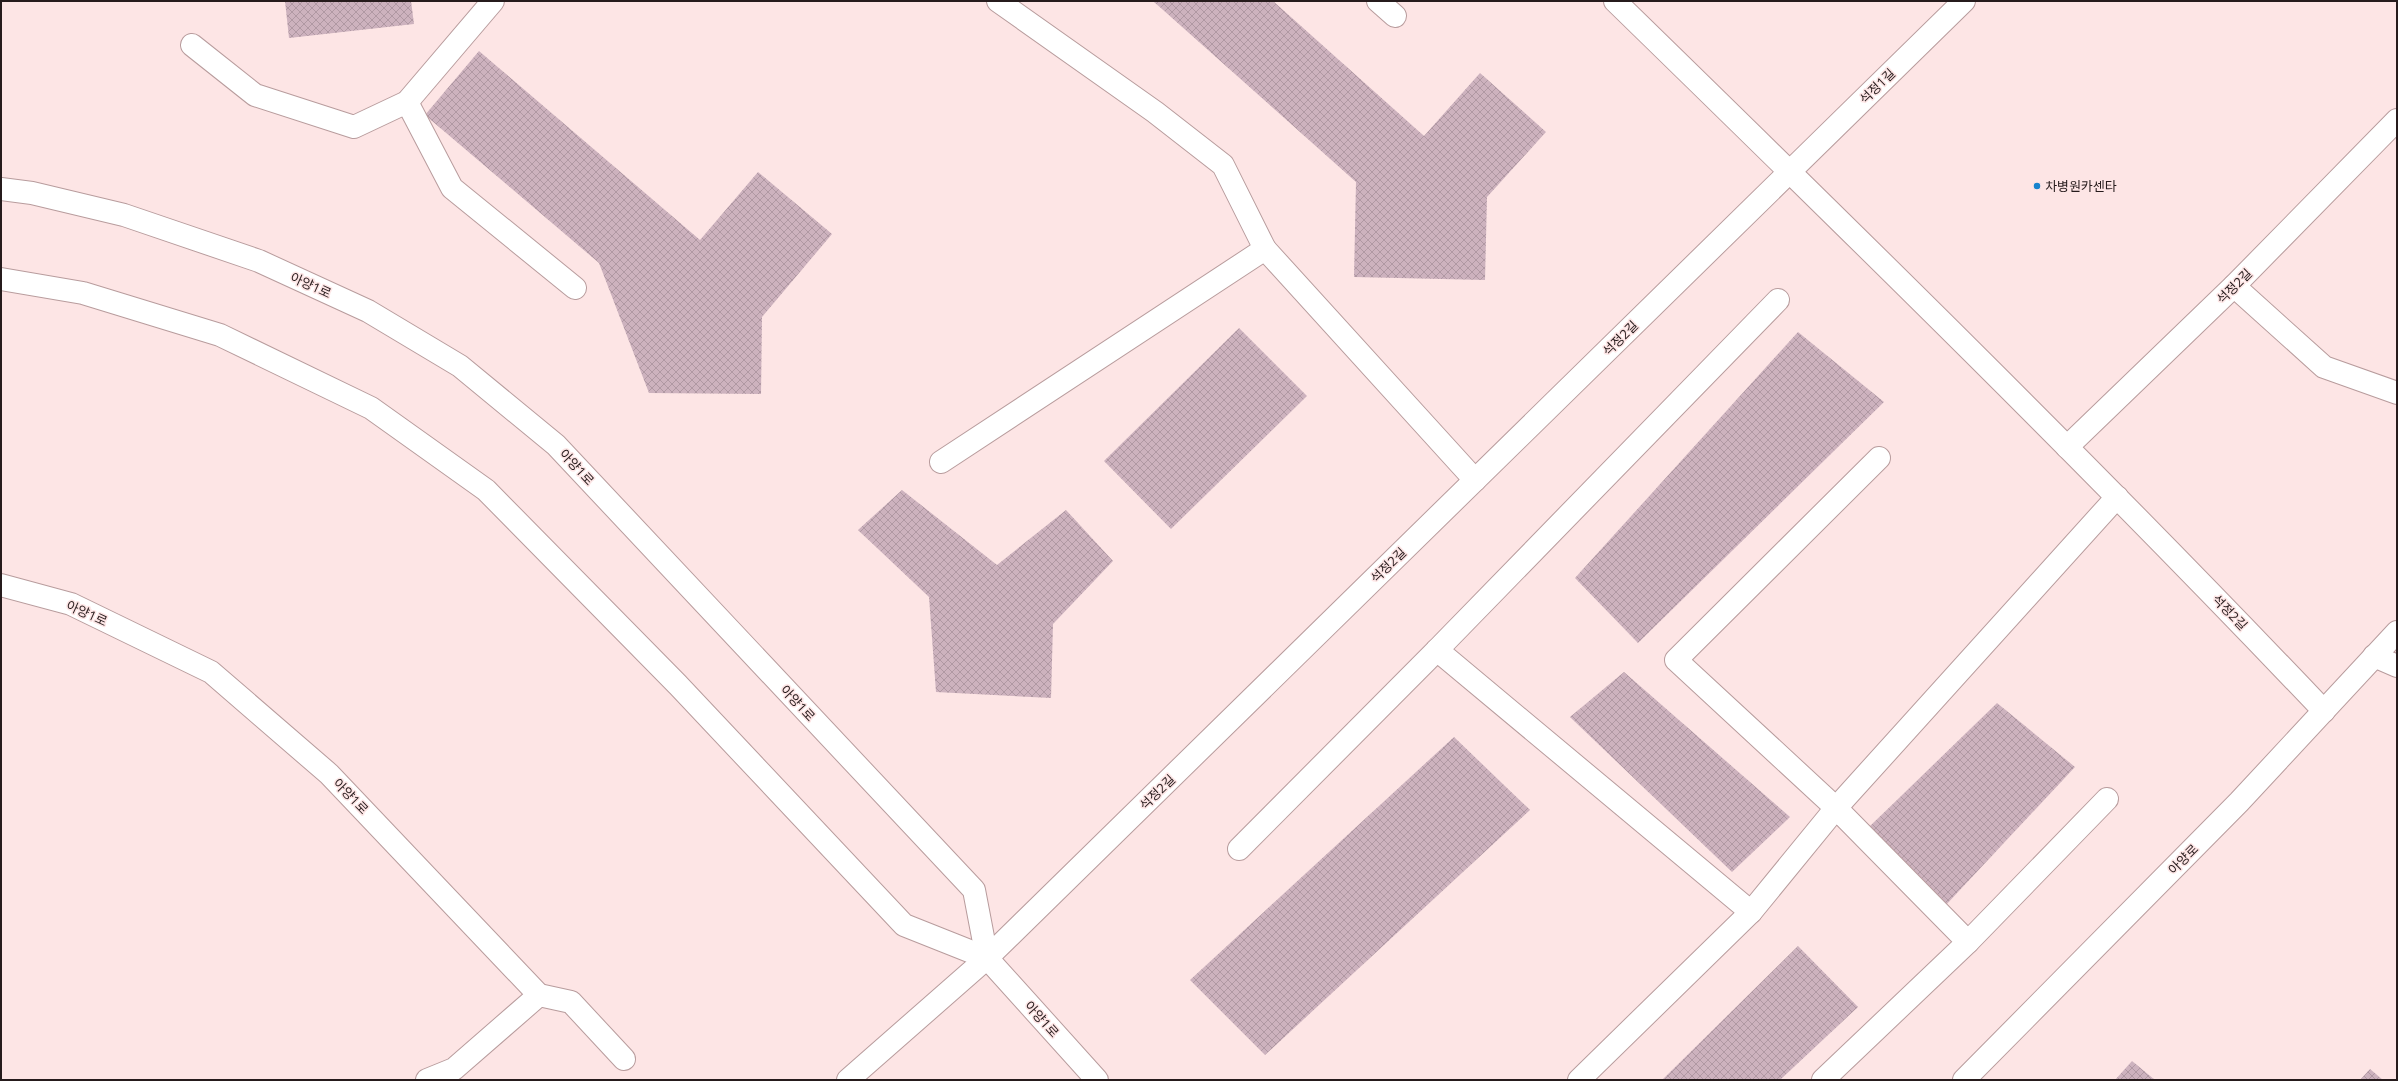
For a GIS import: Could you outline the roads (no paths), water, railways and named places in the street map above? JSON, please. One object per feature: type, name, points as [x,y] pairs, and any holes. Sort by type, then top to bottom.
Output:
[{"type":"street","points":[[192,45],[255,95],[354,127],[407,102],[493,1]]},
{"type":"street","points":[[998,1],[1155,112],[1223,166],[1265,249],[1475,480]]},
{"type":"street","points":[[1378,1],[1395,16]]},
{"type":"street","name":"석정2길","points":[[1615,1],[1789,171],[2116,497],[2324,711]]},
{"type":"street","name":"석정1길","points":[[1789,171],[1964,1]]},
{"type":"street","points":[[407,102],[452,188],[575,288]]},
{"type":"street","name":"석정2길","points":[[2067,448],[2234,286],[2397,120]]},
{"type":"street","name":"석정2길","points":[[848,1080],[987,958],[1789,171]]},
{"type":"street","name":"아양1로","points":[[1,189],[32,193],[124,215],[259,261],[368,310],[460,366],[556,445],[974,890],[987,958]]},
{"type":"street","points":[[941,462],[1265,249]]},
{"type":"street","name":"아양1로","points":[[1,279],[83,293],[220,336],[371,408],[486,490],[678,685],[904,925],[987,958],[1097,1080]]},
{"type":"street","points":[[2234,286],[2324,367],[2397,393]]},
{"type":"street","points":[[1240,849],[1437,650],[1778,300]]},
{"type":"street","points":[[1879,458],[1676,660],[1836,808],[1968,942]]},
{"type":"street","points":[[1579,1080],[1751,912],[1836,808],[2116,497]]},
{"type":"street","name":"아양1로","points":[[1,585],[71,604],[212,672],[329,774],[539,995]]},
{"type":"street","name":"아양로","points":[[1964,1080],[2239,802],[2397,632]]},
{"type":"street","points":[[1437,650],[1751,912]]},
{"type":"street","points":[[2374,656],[2397,666]]},
{"type":"street","points":[[1823,1080],[1968,942],[2107,799]]},
{"type":"street","points":[[427,1080],[454,1069],[539,995],[571,1002],[624,1059]]},
{"type":"place","name":"차병원카센타","points":[[2037,186]]}]
